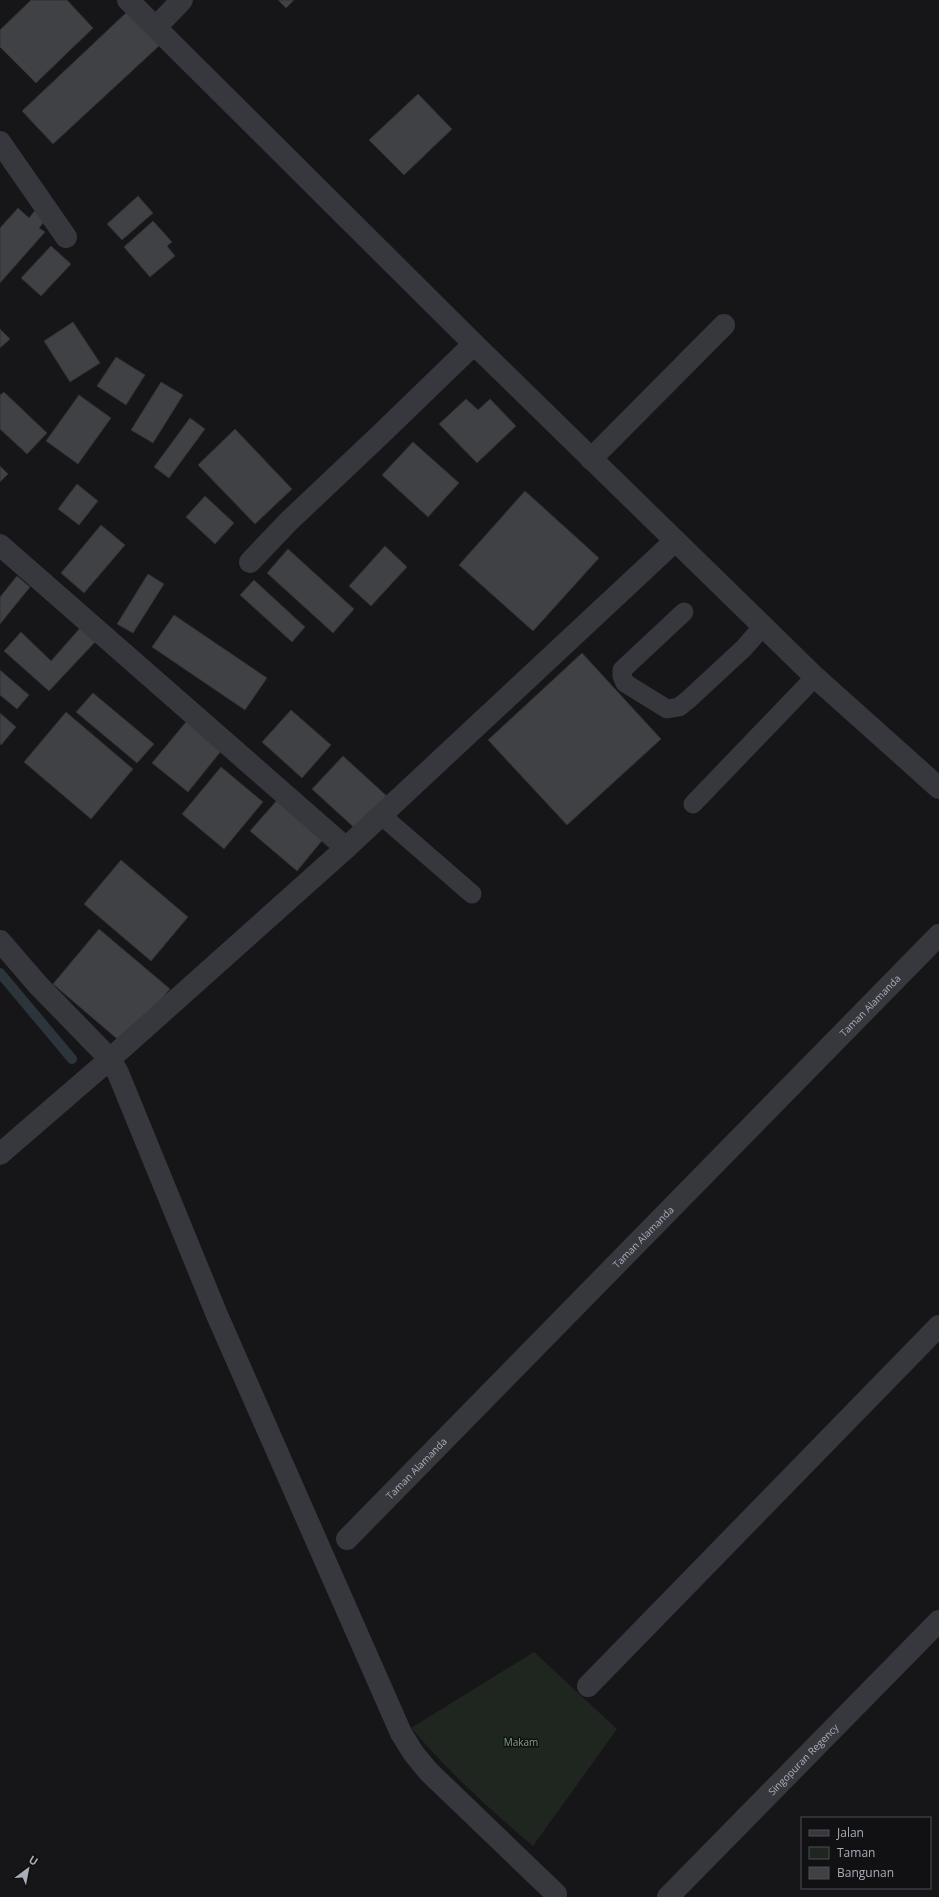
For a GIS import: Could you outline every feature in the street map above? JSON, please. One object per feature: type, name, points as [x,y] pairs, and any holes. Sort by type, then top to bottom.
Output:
[{"type":"street","points":[[128,0],[474,344],[675,541],[815,677],[939,788]]},
{"type":"street","points":[[156,27],[182,0]]},
{"type":"street","points":[[0,142],[66,237]]},
{"type":"street","points":[[591,459],[724,325]]},
{"type":"street","points":[[250,562],[288,521],[474,344]]},
{"type":"street","points":[[0,1154],[110,1059],[346,848],[675,541]]},
{"type":"street","points":[[0,545],[346,848]]},
{"type":"street","name":"Taman Alamanda","points":[[346,1540],[939,935]]},
{"type":"street","points":[[0,941],[38,985],[110,1059],[124,1087],[217,1316],[401,1733],[414,1754],[429,1772],[556,1894]]},
{"type":"street","points":[[588,1686],[939,1326]]},
{"type":"street","name":"Singopuran Regency","points":[[668,1897],[939,1621]]},
{"type":"lane","points":[[684,612],[622,670],[622,676],[625,682],[667,709],[679,707],[689,699],[744,648],[763,626]]},
{"type":"lane","points":[[693,804],[815,677]]},
{"type":"lane","points":[[381,815],[472,894]]},
{"type":"green space","name":"Makam","points":[[534,1652],[617,1729],[533,1846],[470,1790],[411,1728]]},
{"type":"building","points":[[31,0],[67,0],[93,28],[36,83],[0,47],[0,30]]},
{"type":"building","points":[[278,0],[294,0],[286,8]]},
{"type":"building","points":[[128,11],[160,45],[53,144],[22,111]]},
{"type":"building","points":[[418,94],[452,129],[404,175],[369,140]]},
{"type":"building","points":[[138,196],[153,213],[122,240],[107,224]]},
{"type":"building","points":[[18,208],[29,218],[37,208],[48,217],[39,228],[45,232],[0,283],[0,228]]},
{"type":"building","points":[[153,221],[172,242],[167,246],[175,256],[150,277],[124,247]]},
{"type":"building","points":[[51,246],[71,264],[41,296],[21,278]]},
{"type":"building","points":[[73,322],[100,363],[70,382],[44,341]]},
{"type":"building","points":[[0,329],[10,339],[0,348]]},
{"type":"building","points":[[116,357],[145,375],[126,405],[97,386]]},
{"type":"building","points":[[161,382],[183,395],[153,443],[131,430]]},
{"type":"building","points":[[4,392],[47,433],[27,454],[0,429],[0,395]]},
{"type":"building","points":[[79,395],[111,418],[78,464],[46,441]]},
{"type":"building","points":[[466,399],[478,410],[490,399],[516,426],[477,463],[439,424]]},
{"type":"building","points":[[190,418],[205,429],[169,478],[154,467]]},
{"type":"building","points":[[235,429],[292,489],[255,524],[198,465]]},
{"type":"building","points":[[413,442],[459,483],[428,517],[382,475]]},
{"type":"building","points":[[0,466],[8,474],[0,482]]},
{"type":"building","points":[[77,484],[98,501],[79,525],[58,509]]},
{"type":"building","points":[[525,491],[599,558],[533,631],[459,565]]},
{"type":"building","points":[[205,496],[234,523],[215,544],[186,517]]},
{"type":"building","points":[[101,525],[125,545],[84,593],[61,573]]},
{"type":"building","points":[[385,546],[407,567],[371,606],[349,586]]},
{"type":"building","points":[[288,549],[354,609],[333,633],[267,573]]},
{"type":"building","points":[[148,574],[164,584],[133,633],[117,624]]},
{"type":"building","points":[[17,576],[30,587],[0,624],[0,597]]},
{"type":"building","points":[[254,580],[305,627],[292,642],[240,595]]},
{"type":"building","points":[[174,615],[267,678],[245,710],[152,647]]},
{"type":"building","points":[[81,627],[96,641],[49,691],[4,651],[21,632],[51,661]]},
{"type":"building","points":[[582,653],[661,739],[567,825],[488,740]]},
{"type":"building","points":[[0,670],[29,695],[17,709],[0,695]]},
{"type":"building","points":[[93,693],[154,744],[137,763],[76,712]]},
{"type":"building","points":[[291,710],[331,745],[302,778],[262,742]]},
{"type":"building","points":[[66,712],[133,769],[91,819],[24,762]]},
{"type":"building","points":[[0,713],[16,727],[1,745],[0,744]]},
{"type":"building","points":[[191,716],[226,745],[188,792],[152,763]]},
{"type":"building","points":[[343,756],[390,799],[359,832],[312,789]]},
{"type":"building","points":[[221,767],[263,802],[224,849],[182,814]]},
{"type":"building","points":[[279,798],[325,837],[297,871],[250,831]]},
{"type":"building","points":[[121,860],[188,917],[151,961],[84,904]]},
{"type":"building","points":[[99,929],[170,989],[123,1044],[53,984]]},
{"type":"waterway","points":[[0,973],[72,1059]]}]
